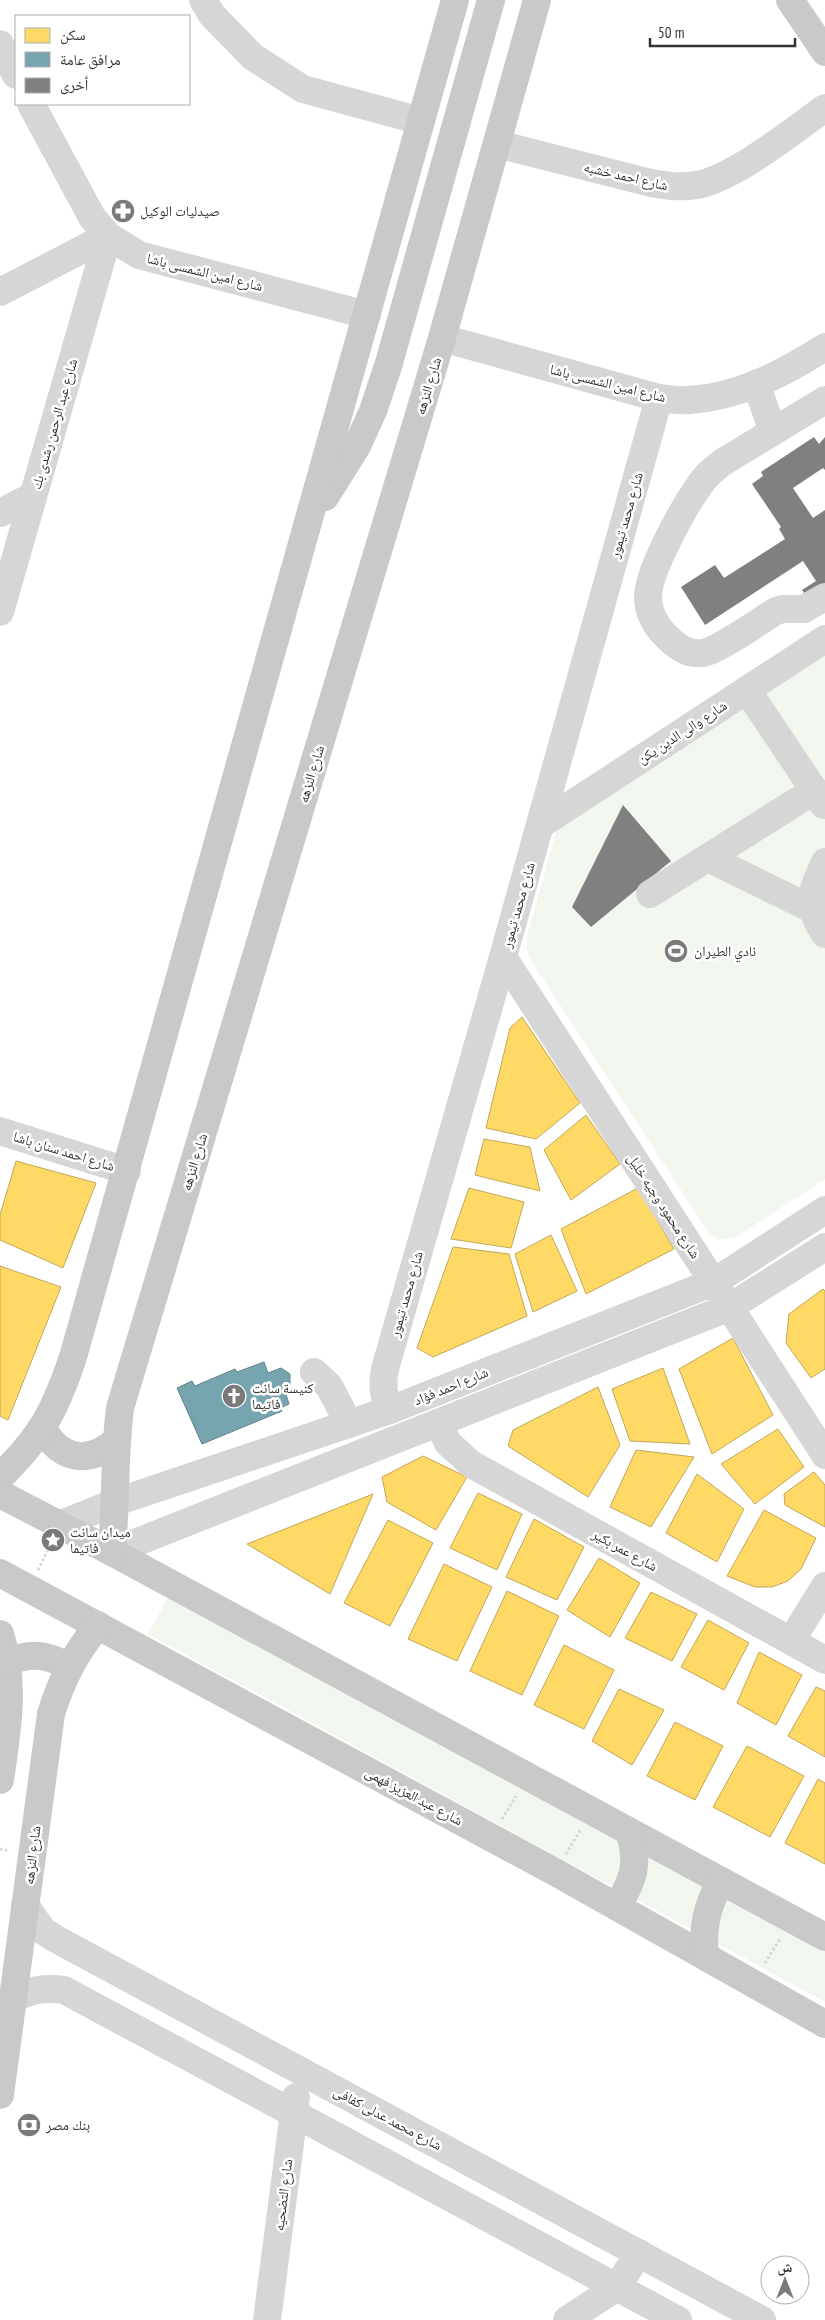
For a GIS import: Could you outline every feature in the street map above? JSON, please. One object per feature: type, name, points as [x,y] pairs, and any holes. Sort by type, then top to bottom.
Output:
[{"type":"main road","points":[[0,1477],[24,1454],[43,1429],[61,1393],[73,1357],[127,1171],[455,0]]},
{"type":"main road","points":[[309,522],[357,446],[373,411],[389,363],[491,0]]},
{"type":"main road","name":"شارع النزهه","points":[[112,1552],[116,1502],[116,1441],[120,1408],[442,338],[537,0]]},
{"type":"main road","points":[[790,0],[825,52]]},
{"type":"main road","points":[[43,1429],[50,1442],[62,1452],[77,1457],[93,1455],[107,1449],[116,1441]]},
{"type":"main road","points":[[0,1494],[112,1552],[825,1937]]},
{"type":"main road","name":"شارع عبد العزيز فهمى","points":[[0,1573],[555,1872],[825,2024]]},
{"type":"main road","name":"شارع النزهه","points":[[0,2095],[51,1714],[76,1653],[98,1625]]},
{"type":"main road","points":[[0,1634],[8,1662],[10,1702],[0,1780]]},
{"type":"main road","points":[[8,1662],[20,1656],[35,1655],[49,1657],[69,1667]]},
{"type":"main road","points":[[617,1906],[628,1890],[635,1871],[636,1852],[630,1833]]},
{"type":"main road","points":[[705,1955],[703,1936],[705,1916],[711,1898],[721,1881]]},
{"type":"street","points":[[203,0],[212,15],[253,57],[303,89],[421,120]]},
{"type":"street","points":[[0,44],[15,73]]},
{"type":"street","name":"شارع امين الشمسى باشا","points":[[33,105],[92,217],[108,236],[139,256],[367,315]]},
{"type":"street","name":"شارع احمد خشبه","points":[[497,144],[651,184],[674,187],[696,185],[718,179],[738,168],[825,108]]},
{"type":"street","points":[[0,292],[108,236]]},
{"type":"street","name":"شارع عبد الرحمن رشدى بك","points":[[0,612],[108,236]]},
{"type":"street","name":"شارع امين الشمسى باشا","points":[[442,338],[659,398],[689,400],[723,395],[756,384],[791,369],[825,347]]},
{"type":"street","points":[[756,384],[774,431]]},
{"type":"street","name":"شارع محمد تيمور","points":[[390,1410],[384,1398],[382,1384],[385,1369],[503,957],[659,398]]},
{"type":"street","points":[[825,400],[723,462],[701,483],[667,542],[648,596],[650,609],[658,629],[677,647],[685,651],[699,653],[713,649],[776,611],[804,608],[825,597]]},
{"type":"street","points":[[0,513],[33,496]]},
{"type":"street","name":"شارع والى الدين يكن","points":[[540,825],[825,640]]},
{"type":"street","points":[[650,894],[708,858],[820,798],[747,690]]},
{"type":"street","points":[[708,858],[812,909]]},
{"type":"street","points":[[825,862],[814,888],[812,909],[825,934]]},
{"type":"street","name":"شارع محمود وجيه خليل","points":[[503,957],[825,1455]]},
{"type":"street","name":"شارع احمد سنان باشا","points":[[0,1131],[127,1171]]},
{"type":"street","name":"شارع احمد فؤاد","points":[[60,1525],[116,1502],[390,1410],[714,1282],[825,1210]]},
{"type":"street","points":[[112,1552],[730,1307],[825,1246]]},
{"type":"street","points":[[314,1372],[329,1386],[349,1424]]},
{"type":"street","name":"شارع عمر بكير","points":[[438,1424],[448,1443],[471,1464],[825,1660]]},
{"type":"street","points":[[791,1641],[825,1586]]},
{"type":"street","name":"شارع محمد عدلى كفافى","points":[[25,1905],[43,1931],[56,1939],[762,2320]]},
{"type":"street","points":[[13,1999],[30,1991],[47,1987],[64,1990],[678,2320]]},
{"type":"street","name":"شارع التضحيه","points":[[267,2320],[300,2071]]},
{"type":"street","points":[[567,2320],[617,2287],[638,2254]]},
{"type":"path","points":[[30,1589],[60,1525]]},
{"type":"path","points":[[491,1838],[528,1776]]},
{"type":"path","points":[[555,1872],[591,1811]]},
{"type":"path","points":[[753,1983],[792,1919]]},
{"type":"shaded area","name":"نادي الطيران","points":[[825,656],[825,1179],[736,1237],[719,1240],[709,1233],[530,959],[527,948],[527,936],[557,829]]},
{"type":"shaded area","points":[[170,1594],[825,1949],[825,2002],[148,1634]]},
{"type":"building: سكن","points":[[522,1017],[580,1103],[536,1139],[486,1128],[510,1028]]},
{"type":"building: سكن","points":[[586,1115],[620,1164],[571,1200],[544,1150]]},
{"type":"building: سكن","points":[[484,1139],[530,1147],[540,1191],[475,1175]]},
{"type":"building: سكن","points":[[16,1161],[96,1183],[63,1268],[0,1240],[0,1215]]},
{"type":"building: سكن","points":[[469,1188],[524,1202],[511,1248],[451,1239]]},
{"type":"building: سكن","points":[[638,1188],[674,1249],[586,1294],[561,1229]]},
{"type":"building: سكن","points":[[551,1235],[577,1291],[533,1312],[515,1254]]},
{"type":"building: سكن","points":[[453,1247],[509,1254],[527,1316],[433,1357],[417,1348]]},
{"type":"building: سكن","points":[[0,1266],[61,1287],[8,1420],[0,1416]]},
{"type":"building: سكن","points":[[823,1289],[825,1291],[825,1369],[811,1378],[786,1343],[789,1314]]},
{"type":"building: سكن","points":[[733,1338],[773,1415],[712,1454],[679,1369]]},
{"type":"building: سكن","points":[[663,1368],[690,1444],[630,1441],[612,1389]]},
{"type":"building: سكن","points":[[598,1387],[620,1445],[588,1497],[508,1446],[513,1430]]},
{"type":"building: سكن","points":[[778,1429],[804,1467],[755,1504],[721,1464]]},
{"type":"building: سكن","points":[[636,1450],[694,1457],[651,1527],[610,1507]]},
{"type":"building: سكن","points":[[423,1456],[467,1477],[436,1530],[387,1502],[382,1477]]},
{"type":"building: سكن","points":[[814,1472],[825,1485],[825,1527],[785,1505],[784,1494]]},
{"type":"building: سكن","points":[[697,1474],[744,1509],[717,1562],[666,1533]]},
{"type":"building: سكن","points":[[478,1493],[522,1514],[497,1570],[450,1548]]},
{"type":"building: سكن","points":[[373,1494],[330,1594],[247,1544]]},
{"type":"building: سكن","points":[[764,1510],[816,1538],[801,1569],[788,1581],[772,1587],[755,1587],[727,1576]]},
{"type":"building: سكن","points":[[534,1519],[584,1547],[557,1600],[506,1577]]},
{"type":"building: سكن","points":[[388,1520],[433,1543],[390,1626],[344,1603]]},
{"type":"building: سكن","points":[[599,1558],[640,1583],[610,1637],[567,1610]]},
{"type":"building: سكن","points":[[444,1564],[492,1587],[457,1661],[408,1639]]},
{"type":"building: سكن","points":[[507,1591],[559,1616],[522,1695],[470,1671]]},
{"type":"building: سكن","points":[[651,1592],[697,1614],[672,1661],[625,1638]]},
{"type":"building: سكن","points":[[708,1620],[749,1643],[724,1690],[681,1667]]},
{"type":"building: سكن","points":[[564,1645],[614,1670],[584,1729],[534,1705]]},
{"type":"building: سكن","points":[[759,1652],[802,1675],[776,1725],[737,1703]]},
{"type":"building: سكن","points":[[816,1687],[825,1691],[825,1757],[788,1736]]},
{"type":"building: سكن","points":[[619,1689],[664,1710],[632,1765],[592,1741]]},
{"type":"building: سكن","points":[[675,1722],[723,1746],[695,1800],[647,1776]]},
{"type":"building: سكن","points":[[747,1746],[804,1776],[770,1837],[713,1807]]},
{"type":"building: سكن","points":[[818,1779],[825,1783],[825,1864],[785,1843]]},
{"type":"building: مرافق عامة","name":"كنيسة سانت فاتيما","points":[[264,1362],[268,1373],[281,1368],[290,1374],[290,1385],[284,1388],[289,1404],[280,1408],[282,1411],[202,1444],[177,1388],[192,1381],[195,1386],[235,1369],[237,1372]]},
{"type":"building: أخرى","points":[[814,437],[819,444],[825,437],[825,470],[823,468],[793,488],[813,518],[825,510],[825,601],[814,608],[802,590],[816,581],[803,561],[705,625],[681,587],[715,565],[724,578],[785,539],[779,529],[781,527],[752,484],[763,476],[761,472]]},
{"type":"building: أخرى","points":[[623,805],[671,861],[591,927],[572,907]]},
{"type":"place","name":"صيدليات الوكيل","points":[[123,211]]},
{"type":"place","name":"نادي الطيران","points":[[676,951]]},
{"type":"place","name":"كنيسة سانت فاتيما","points":[[234,1396]]},
{"type":"place","name":"ميدان سانت فاتيما","points":[[53,1540]]},
{"type":"place","name":"بنك مصر","points":[[29,2125]]}]
